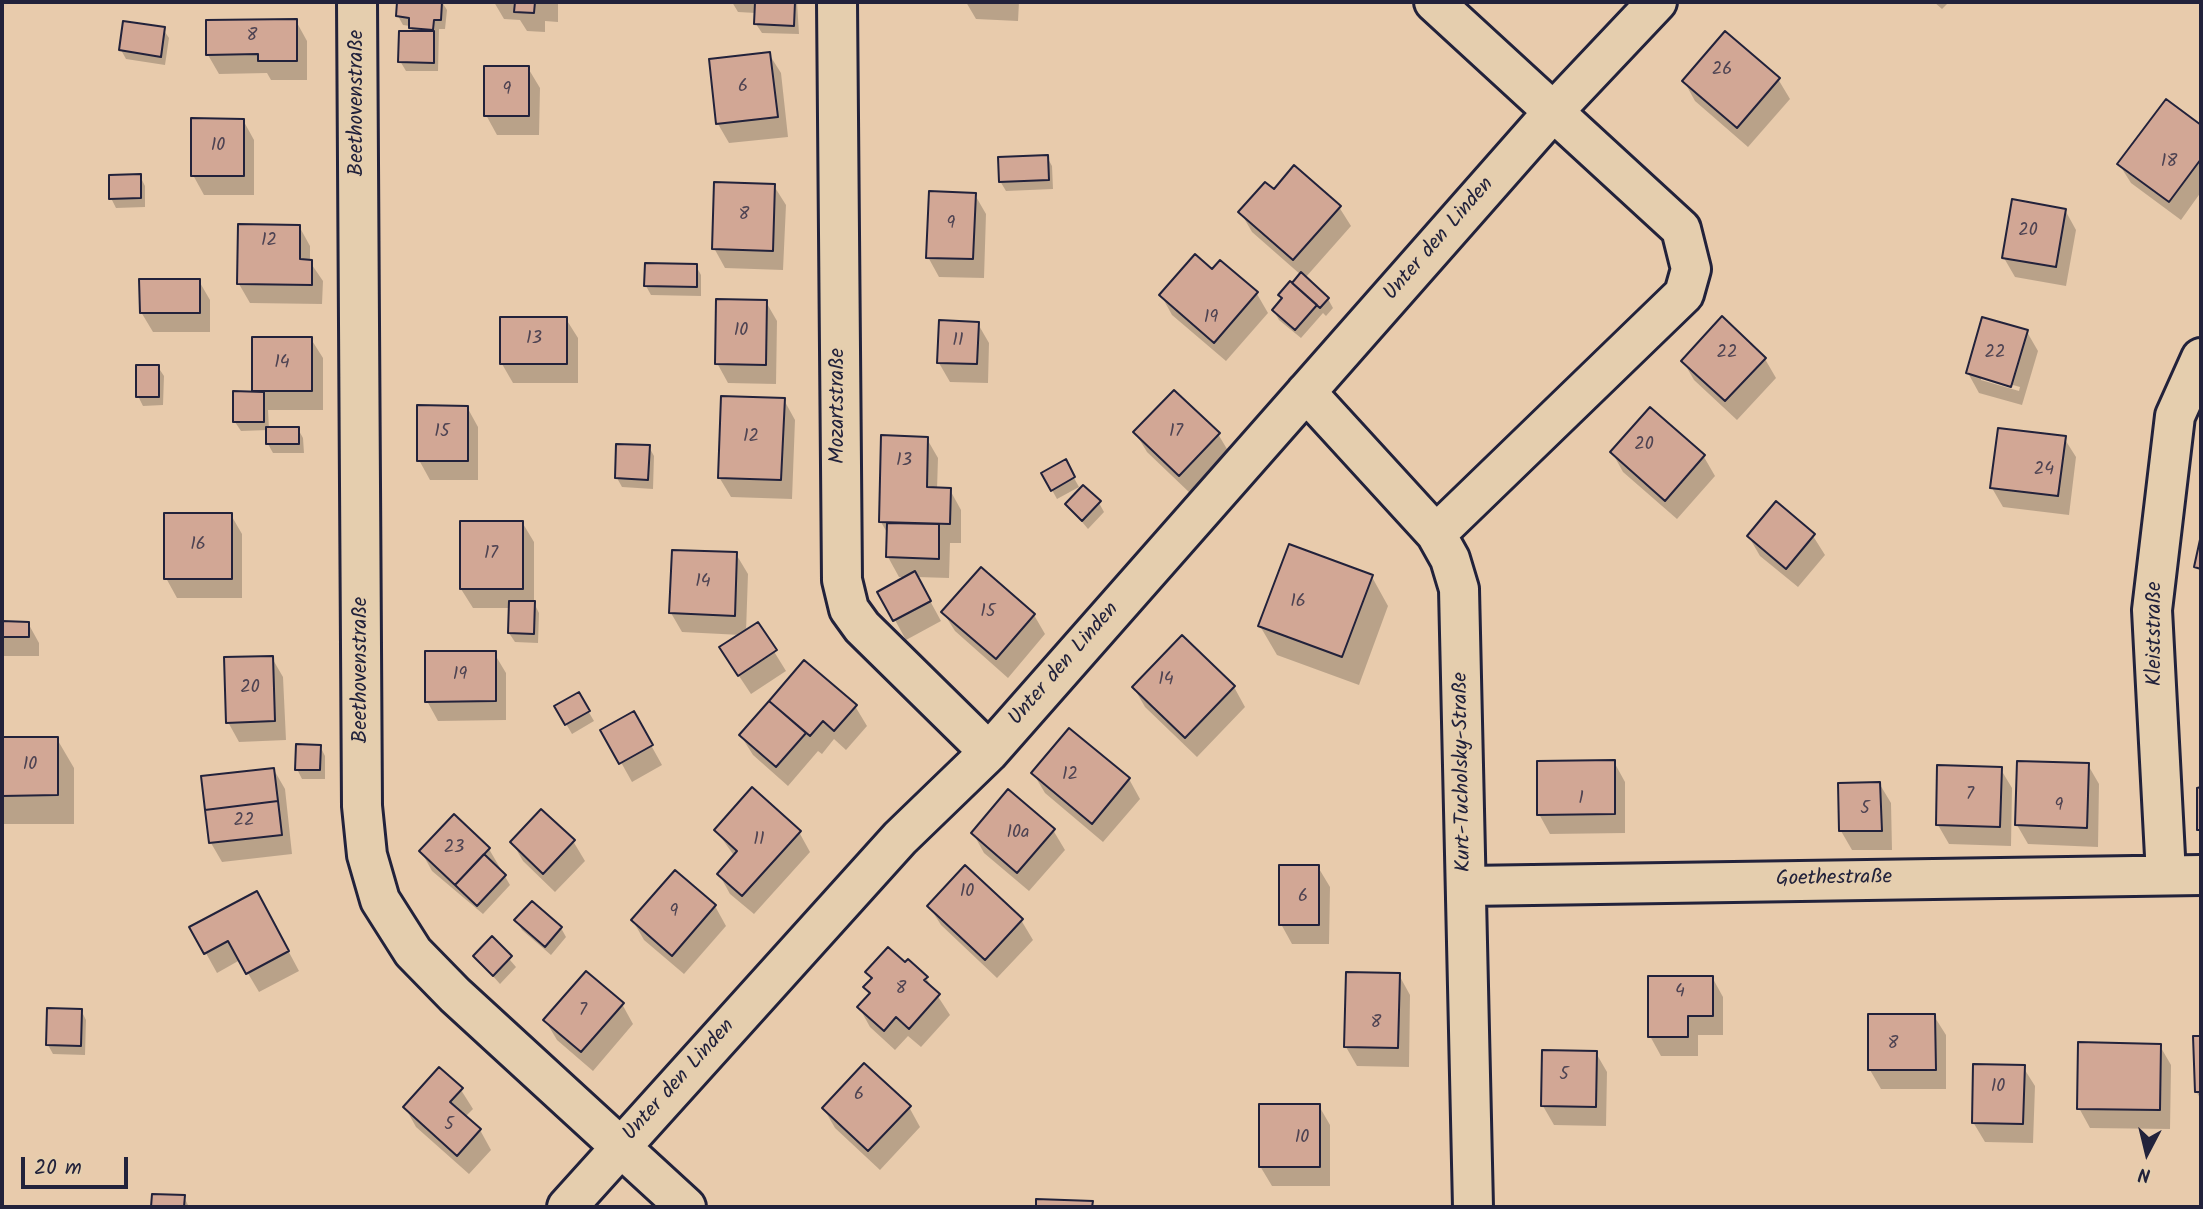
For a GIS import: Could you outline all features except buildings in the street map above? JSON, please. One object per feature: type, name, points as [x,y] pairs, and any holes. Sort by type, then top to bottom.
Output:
[{"type":"street","name":"Beethovenstraße","points":[[357,2],[362,806],[367,855],[380,900],[412,952],[455,995],[622,1145],[686,1207]]},
{"type":"street","name":"Mozartstraße","points":[[837,2],[842,580],[849,609],[862,627],[989,752]]},
{"type":"street","points":[[1434,2],[1681,229],[1688,245],[1691,269],[1684,294],[1436,534]]},
{"type":"street","name":"Unter den Linden","points":[[566,1207],[900,838],[989,752],[1553,112],[1657,2]]},
{"type":"street","name":"Kleiststraße","points":[[2184,875],[2152,610],[2175,416],[2201,358]]},
{"type":"street","name":"Kurt-Tucholsky-Straße","points":[[1306,392],[1436,534],[1450,559],[1459,589],[1473,1207]]},
{"type":"street","name":"Goethestraße","points":[[1466,886],[2184,875]]}]
